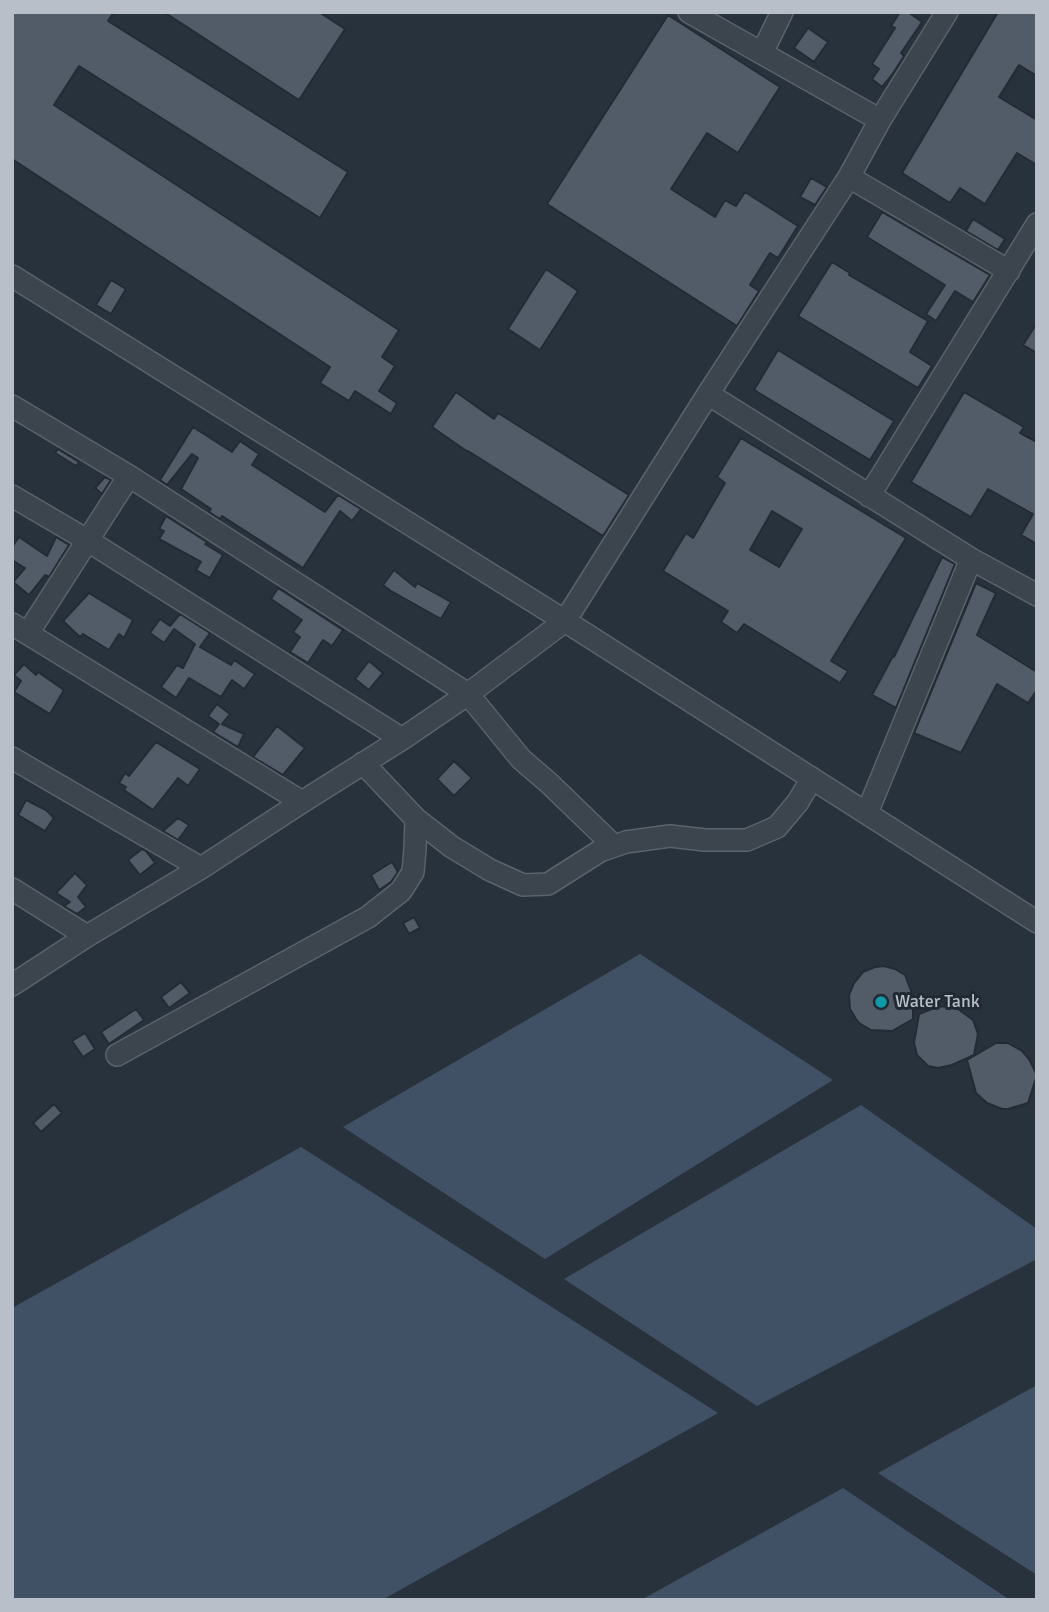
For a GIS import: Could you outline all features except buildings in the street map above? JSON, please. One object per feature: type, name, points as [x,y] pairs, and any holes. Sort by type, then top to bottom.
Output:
[{"type":"street","points":[[689,12],[880,120]]},
{"type":"street","points":[[762,54],[782,12]]},
{"type":"street","points":[[12,985],[402,739],[468,694],[565,621],[849,177],[880,120],[947,12]]},
{"type":"street","points":[[849,177],[1009,271]]},
{"type":"street","points":[[869,496],[1037,224]]},
{"type":"street","points":[[12,276],[565,621],[1037,922]]},
{"type":"street","points":[[708,394],[971,559],[1037,596]]},
{"type":"street","points":[[12,406],[129,476],[468,694],[521,760],[614,846]]},
{"type":"street","points":[[129,476],[87,540],[20,629],[302,802]]},
{"type":"street","points":[[12,496],[87,540],[402,739]]},
{"type":"street","points":[[867,813],[971,559]]},
{"type":"street","points":[[12,758],[201,868]]},
{"type":"street","points":[[363,764],[415,819],[462,853],[523,885],[548,884],[600,851],[626,842],[670,836],[705,840],[747,840],[777,827],[799,803],[812,778]]},
{"type":"street","points":[[117,1055],[368,917],[401,891],[413,872],[415,819]]},
{"type":"street","points":[[12,889],[87,936]]},
{"type":"water","points":[[640,954],[833,1080],[545,1259],[343,1127]]},
{"type":"water","points":[[861,1105],[1037,1229],[1037,1259],[757,1406],[564,1279]]},
{"type":"water","points":[[301,1147],[718,1413],[382,1600],[12,1600],[12,1308]]},
{"type":"water","points":[[1037,1385],[1037,1575],[878,1473]]},
{"type":"water","points":[[843,1488],[1010,1600],[641,1600]]},
{"type":"place","name":"Water Tank","points":[[881,1002]]}]
